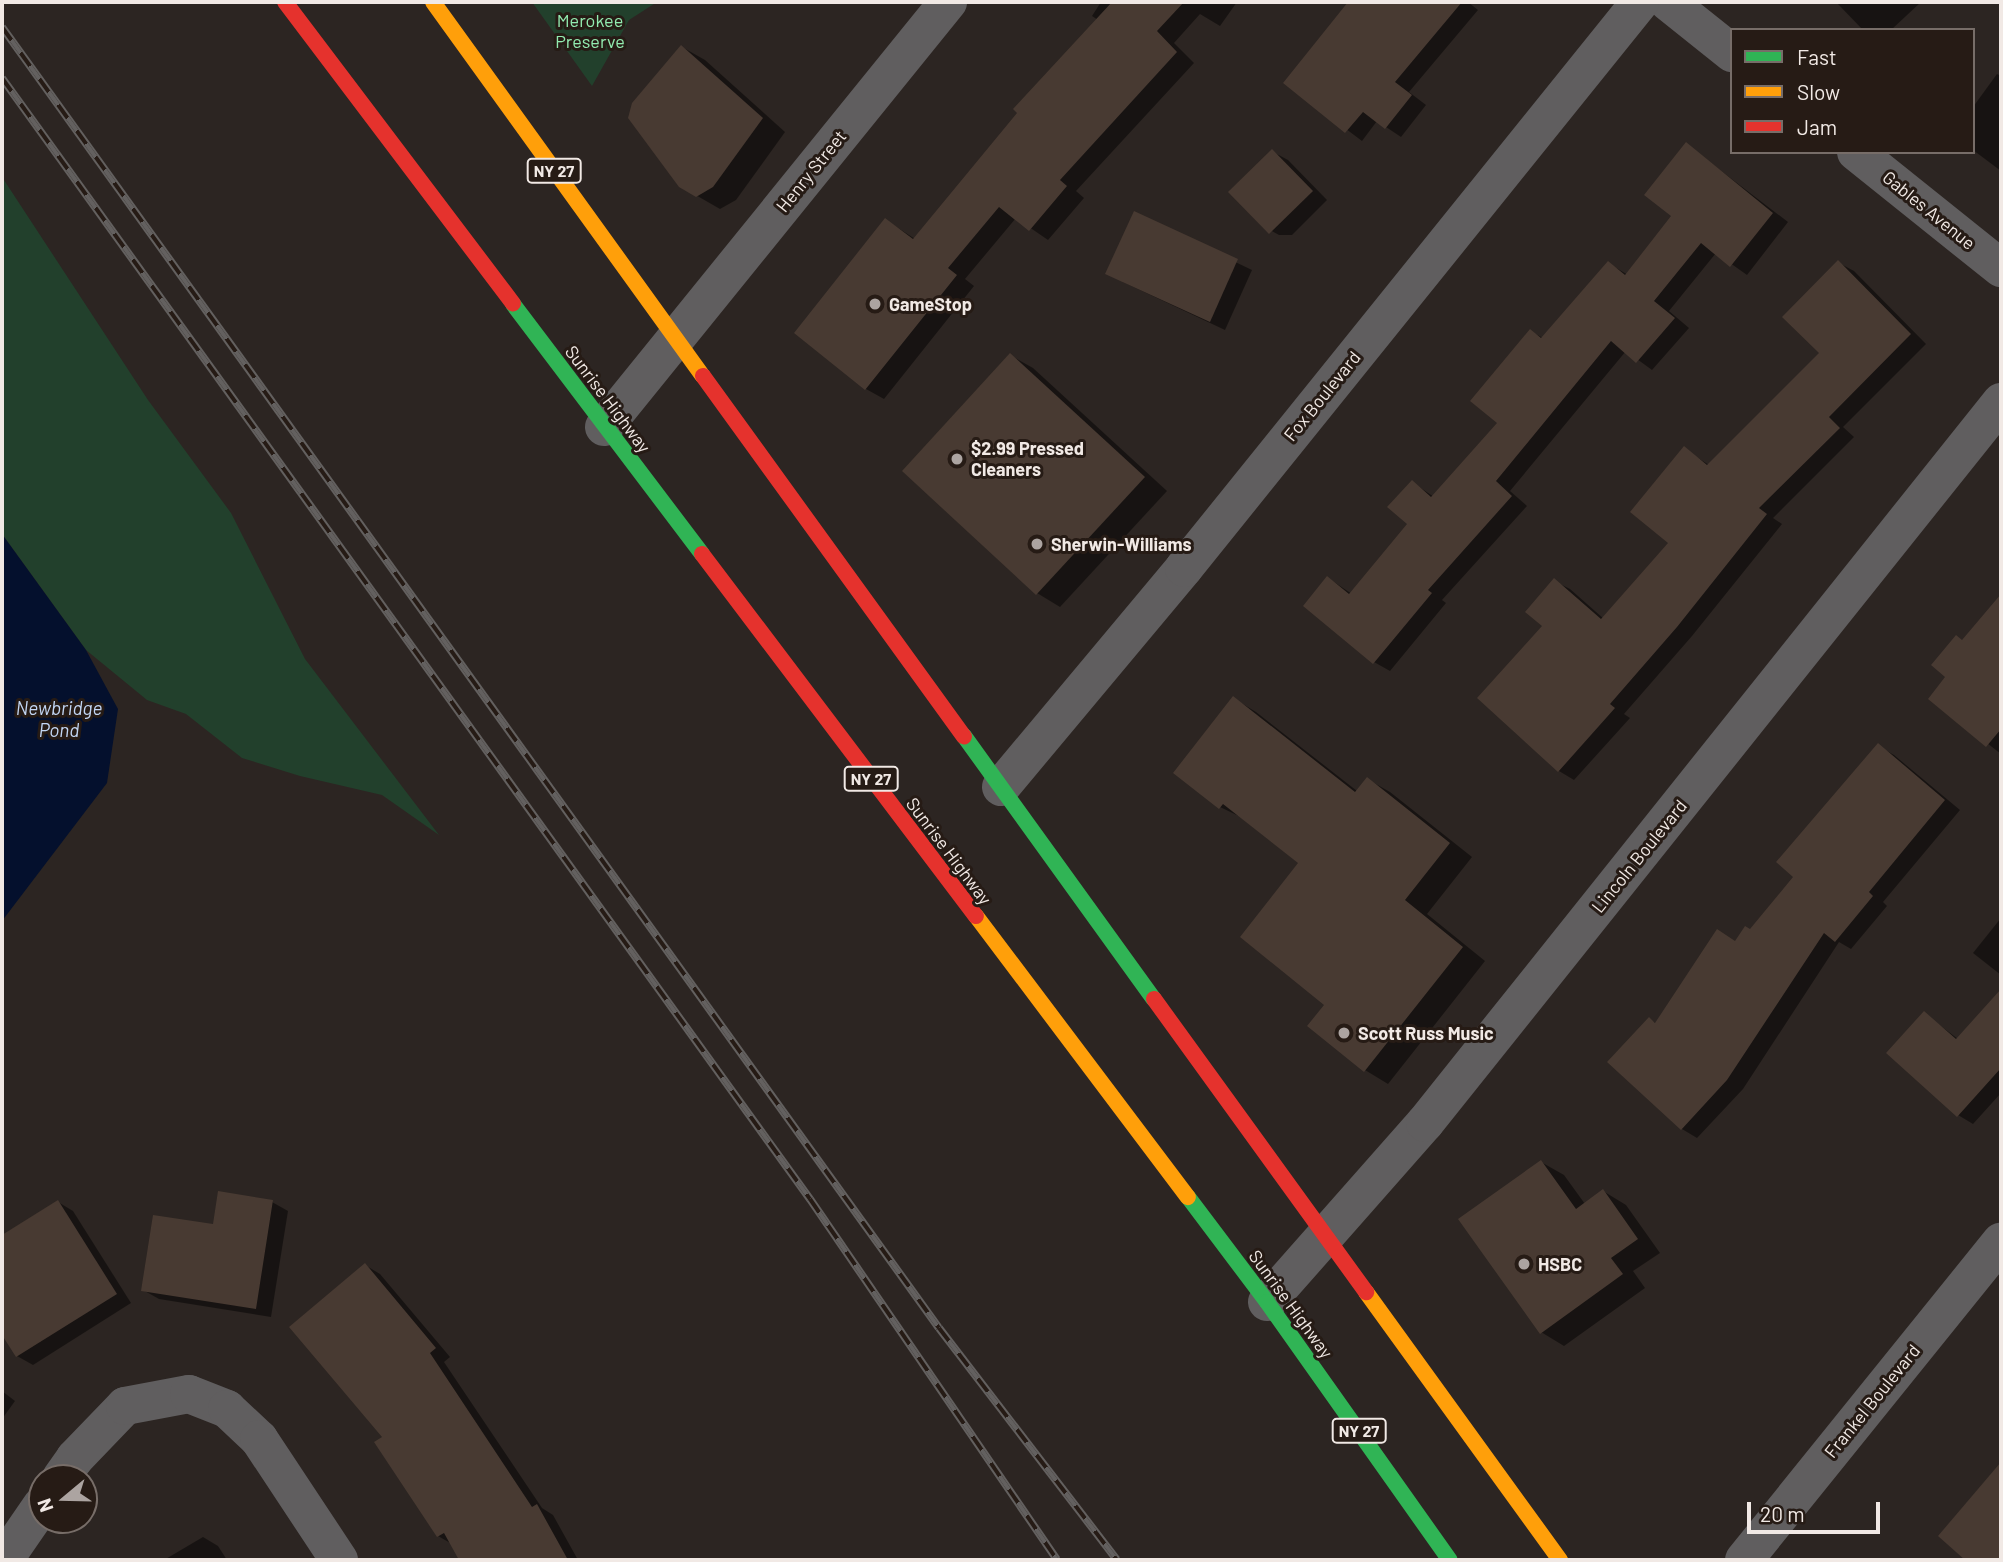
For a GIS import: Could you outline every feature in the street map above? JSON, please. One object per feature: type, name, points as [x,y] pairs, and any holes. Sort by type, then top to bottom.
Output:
[{"type":"highway","name":"Sunrise Highway","points":[[285,2],[1267,1302],[1450,1560]]},
{"type":"highway","name":"NY 27","points":[[433,2],[675,340],[739,421],[1560,1560]]},
{"type":"street","name":"Henry Street","points":[[604,427],[947,2]]},
{"type":"street","name":"Fox Boulevard","points":[[1001,787],[1193,557],[1640,2]]},
{"type":"street","points":[[1668,2],[1730,51]]},
{"type":"street","name":"Gables Avenue","points":[[1858,154],[2001,268]]},
{"type":"street","name":"Lincoln Boulevard","points":[[1267,1302],[1327,1238],[1425,1123],[2001,402]]},
{"type":"street","name":"Frankel Boulevard","points":[[1744,1560],[2001,1242]]},
{"type":"street","points":[[71,1464],[125,1406],[189,1394],[227,1409],[259,1438],[339,1560]]},
{"type":"street","points":[[4,1560],[28,1526]]},
{"type":"green space","name":"Merokee Preserve","points":[[532,2],[657,2],[629,20],[592,86]]},
{"type":"green space","points":[[2,177],[148,400],[231,513],[305,659],[439,835],[382,795],[300,776],[242,758],[186,714],[147,700],[86,650],[2,534]]},
{"type":"water","name":"Newbridge Pond","points":[[2,534],[86,650],[118,709],[107,783],[2,921]]},
{"type":"building","points":[[1112,2],[1184,2],[1157,31],[1177,52],[1060,180],[1067,186],[1029,231],[999,207],[948,268],[957,275],[865,390],[794,333],[885,218],[913,239],[1017,113],[1013,109]]},
{"type":"building","points":[[1348,2],[1462,2],[1395,82],[1412,95],[1385,129],[1363,112],[1345,133],[1283,83]]},
{"type":"building","points":[[681,45],[763,118],[713,187],[696,197],[679,187],[628,118],[632,103]]},
{"type":"building","points":[[1686,142],[1773,213],[1730,267],[1701,243],[1654,301],[1675,318],[1636,363],[1611,341],[1496,481],[1512,496],[1428,590],[1432,593],[1373,664],[1303,606],[1327,576],[1349,594],[1407,524],[1387,507],[1412,480],[1431,497],[1497,423],[1470,401],[1530,329],[1541,338],[1608,261],[1625,275],[1671,216],[1644,195]]},
{"type":"building","points":[[1272,149],[1313,191],[1269,234],[1228,192]]},
{"type":"building","points":[[1134,211],[1238,259],[1210,322],[1105,274]]},
{"type":"building","points":[[1838,260],[1911,334],[1829,417],[1840,428],[1759,508],[1767,514],[1677,627],[1610,704],[1615,708],[1558,772],[1477,698],[1542,626],[1525,612],[1554,578],[1601,619],[1668,543],[1630,512],[1684,446],[1707,465],[1819,353],[1782,317]]},
{"type":"building","points":[[1010,353],[1145,477],[1036,595],[902,471]]},
{"type":"building","points":[[2001,594],[2001,729],[1986,747],[1928,699],[1945,677],[1931,665],[1956,635],[1962,640]]},
{"type":"building","points":[[1233,696],[1355,792],[1367,777],[1450,843],[1405,900],[1463,947],[1364,1072],[1307,1026],[1324,1005],[1240,937],[1298,863],[1223,804],[1219,809],[1173,773]]},
{"type":"building","points":[[1878,743],[1945,800],[1869,892],[1873,896],[1835,942],[1824,933],[1727,1080],[1681,1130],[1607,1062],[1649,1017],[1655,1023],[1717,929],[1735,941],[1745,926],[1750,929],[1793,877],[1776,862]]},
{"type":"building","points":[[2001,989],[2001,1068],[1957,1117],[1886,1053],[1924,1011],[1956,1039]]},
{"type":"building","points":[[1541,1160],[1576,1209],[1603,1189],[1638,1239],[1611,1258],[1623,1274],[1540,1334],[1458,1219]]},
{"type":"building","points":[[218,1191],[273,1200],[256,1309],[141,1291],[153,1215],[213,1224]]},
{"type":"building","points":[[58,1200],[117,1294],[16,1357],[2,1335],[2,1235]]},
{"type":"building","points":[[365,1263],[436,1348],[430,1353],[532,1507],[537,1504],[568,1560],[459,1560],[444,1533],[437,1537],[374,1442],[382,1437],[289,1327]]},
{"type":"building","points":[[2001,1462],[2001,1560],[1965,1560],[1938,1536]]},
{"type":"railway","points":[[2,27],[939,1328],[1117,1560]]},
{"type":"railway","points":[[2,78],[810,1199],[1057,1560]]},
{"type":"traffic: fast","points":[[513,304],[702,554]]},
{"type":"traffic: fast","points":[[964,736],[1154,999]]},
{"type":"traffic: fast","points":[[1188,1197],[1267,1302],[1450,1560]]},
{"type":"traffic: slow","points":[[433,2],[703,376]]},
{"type":"traffic: slow","points":[[976,916],[1188,1197]]},
{"type":"traffic: slow","points":[[1366,1292],[1560,1560]]},
{"type":"traffic: jam","points":[[285,2],[513,304]]},
{"type":"traffic: jam","points":[[703,376],[964,736]]},
{"type":"traffic: jam","points":[[702,554],[976,916]]},
{"type":"traffic: jam","points":[[1154,999],[1366,1292]]},
{"type":"place","name":"GameStop","points":[[875,304]]},
{"type":"place","name":"$2.99 Pressed Cleaners","points":[[957,459]]},
{"type":"place","name":"Sherwin-Williams","points":[[1037,544]]},
{"type":"place","name":"Scott Russ Music","points":[[1344,1033]]},
{"type":"place","name":"HSBC","points":[[1524,1264]]}]
